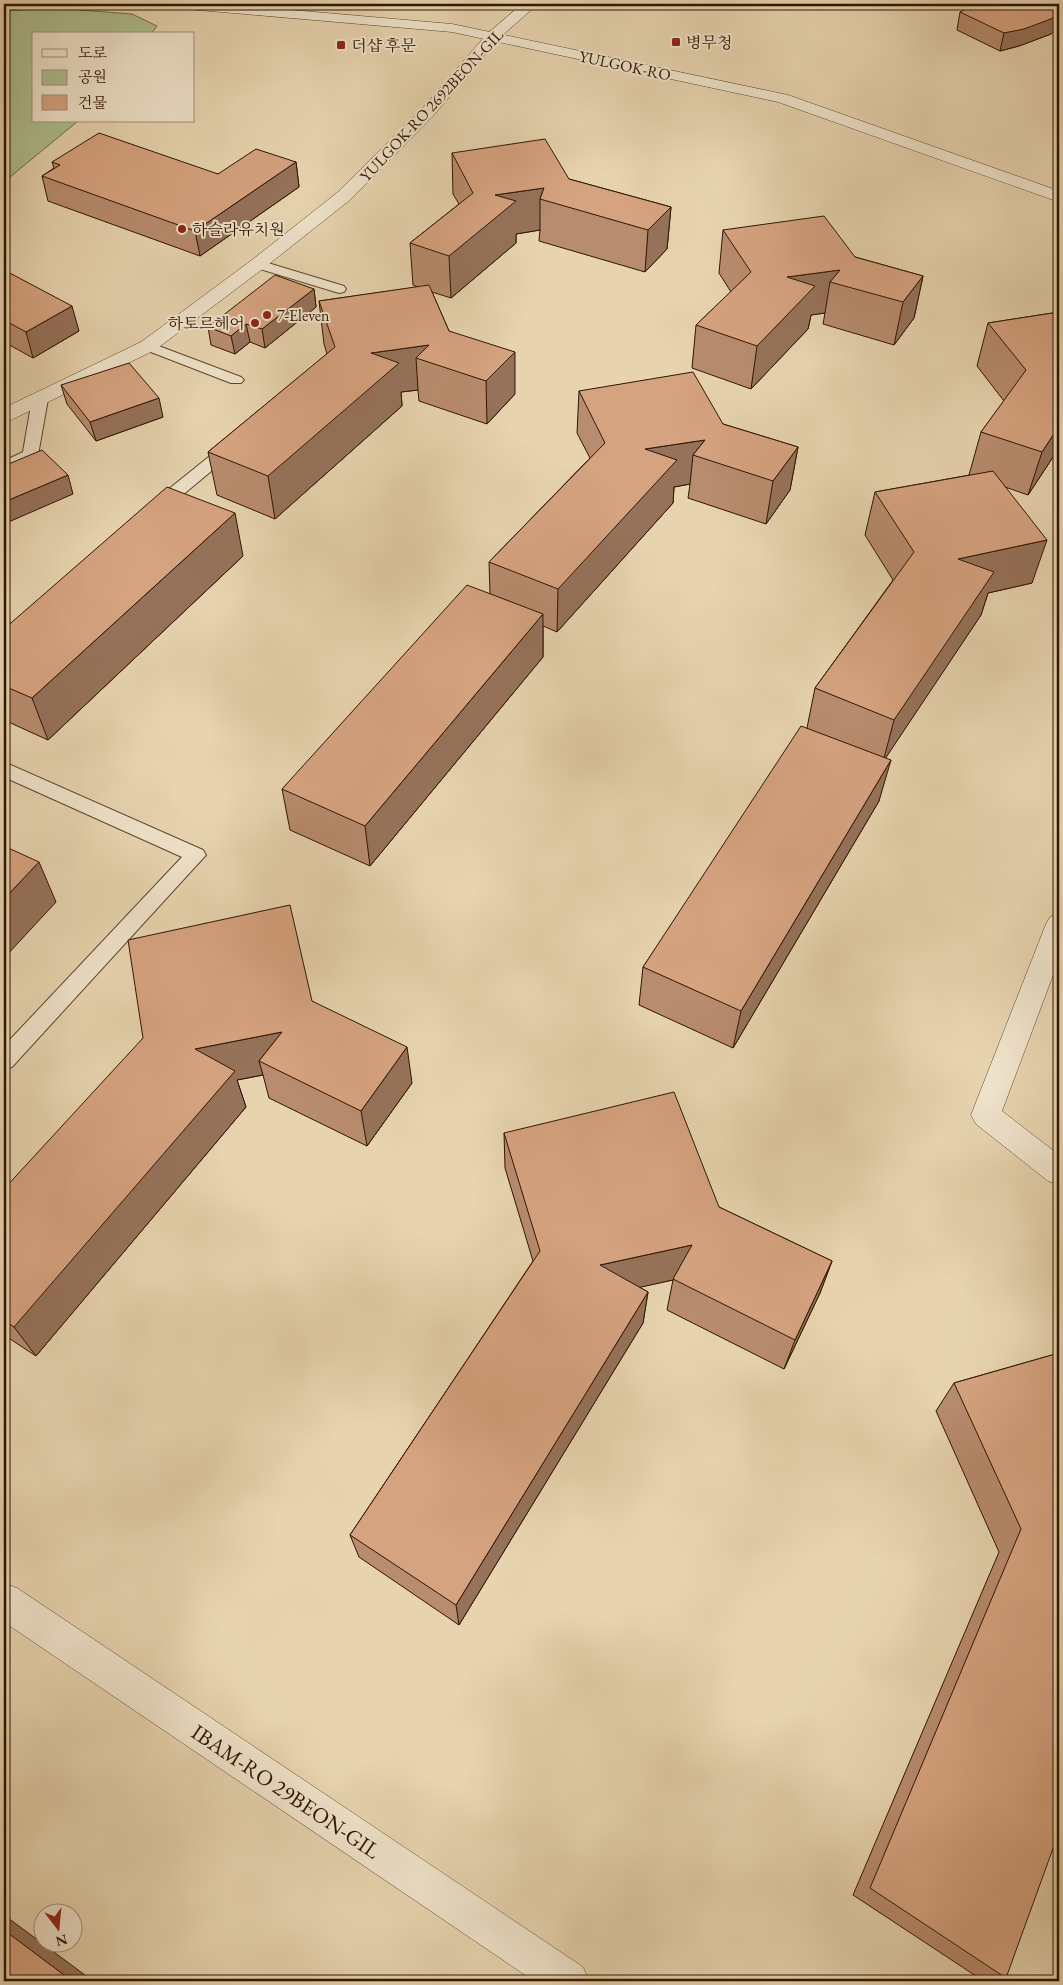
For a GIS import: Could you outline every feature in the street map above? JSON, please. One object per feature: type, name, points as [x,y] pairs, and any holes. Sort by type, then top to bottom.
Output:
[{"type":"street","name":"YULGOK-RO","points":[[175,4],[452,28],[782,98],[1059,197]]},
{"type":"street","name":"YULGOK-RO 2692BEON-GIL","points":[[4,416],[148,346],[258,264],[344,196],[428,112],[492,36],[532,4]]},
{"type":"street","points":[[1059,924],[986,1115],[1059,1172]]},
{"type":"street","name":"IBAM-RO 29BEON-GIL","points":[[4,1601],[568,1981]]},
{"type":"lane","points":[[258,264],[339,289]]},
{"type":"lane","points":[[148,346],[236,380]]},
{"type":"lane","points":[[4,467],[30,455],[40,399]]},
{"type":"lane","points":[[142,519],[227,450]]},
{"type":"lane","points":[[4,769],[196,855],[4,1060]]},
{"type":"green space","points":[[54,8],[132,14],[157,26],[152,32],[32,32],[32,122],[77,122],[4,182],[4,11]]},
{"type":"building","points":[[974,4],[1059,4],[1059,14],[1056,17],[1024,29],[1004,33],[960,12]]},
{"type":"building","points":[[99,133],[218,174],[256,149],[296,162],[195,231],[42,176],[60,165],[52,162]]},
{"type":"building","points":[[545,139],[569,179],[671,207],[648,230],[540,199],[544,188],[495,195],[516,201],[449,256],[410,243],[473,193],[452,153]]},
{"type":"building","points":[[824,216],[855,257],[923,276],[903,302],[830,282],[840,270],[787,277],[815,286],[757,346],[696,325],[751,272],[723,230]]},
{"type":"building","points":[[4,270],[72,306],[26,332],[4,320]]},
{"type":"building","points":[[275,275],[314,289],[262,329],[246,324],[231,336],[208,327]]},
{"type":"building","points":[[429,285],[449,331],[515,352],[486,381],[416,358],[429,345],[371,353],[399,363],[268,476],[208,452],[335,347],[319,301]]},
{"type":"building","points":[[1059,312],[1059,373],[1057,377],[1059,378],[1059,426],[1042,452],[981,432],[1026,370],[988,323]]},
{"type":"building","points":[[129,363],[159,398],[90,422],[61,385]]},
{"type":"building","points":[[693,372],[723,424],[798,447],[773,481],[693,455],[705,440],[645,449],[677,460],[558,589],[489,562],[605,443],[579,391]]},
{"type":"building","points":[[42,450],[68,475],[4,502],[4,466]]},
{"type":"building","points":[[993,471],[1047,540],[958,559],[994,572],[894,720],[815,688],[914,552],[875,492]]},
{"type":"building","points":[[167,487],[235,513],[32,698],[4,686],[4,629]]},
{"type":"building","points":[[467,585],[543,614],[365,826],[282,789]]},
{"type":"building","points":[[801,726],[891,760],[741,1011],[643,967]]},
{"type":"building","points":[[4,846],[39,862],[4,899]]},
{"type":"building","points":[[290,905],[312,1001],[407,1047],[361,1111],[259,1061],[282,1032],[195,1049],[235,1071],[14,1327],[4,1320],[4,1189],[143,1038],[128,940]]},
{"type":"building","points":[[674,1092],[719,1207],[832,1261],[795,1340],[673,1279],[692,1245],[600,1265],[648,1292],[456,1605],[350,1535],[540,1251],[504,1133]]},
{"type":"building","points":[[1059,1353],[1059,1832],[1006,1978],[870,1888],[1021,1529],[954,1383]]},
{"type":"building","points":[[4,1930],[72,1981],[4,1981]]},
{"type":"place","name":"병무청","points":[[676,42]]},
{"type":"place","name":"더샵 후문","points":[[341,45]]},
{"type":"place","name":"하슬라유치원","points":[[182,229]]},
{"type":"place","name":"7-Eleven","points":[[267,315]]},
{"type":"place","name":"하토르헤어","points":[[255,323]]}]
